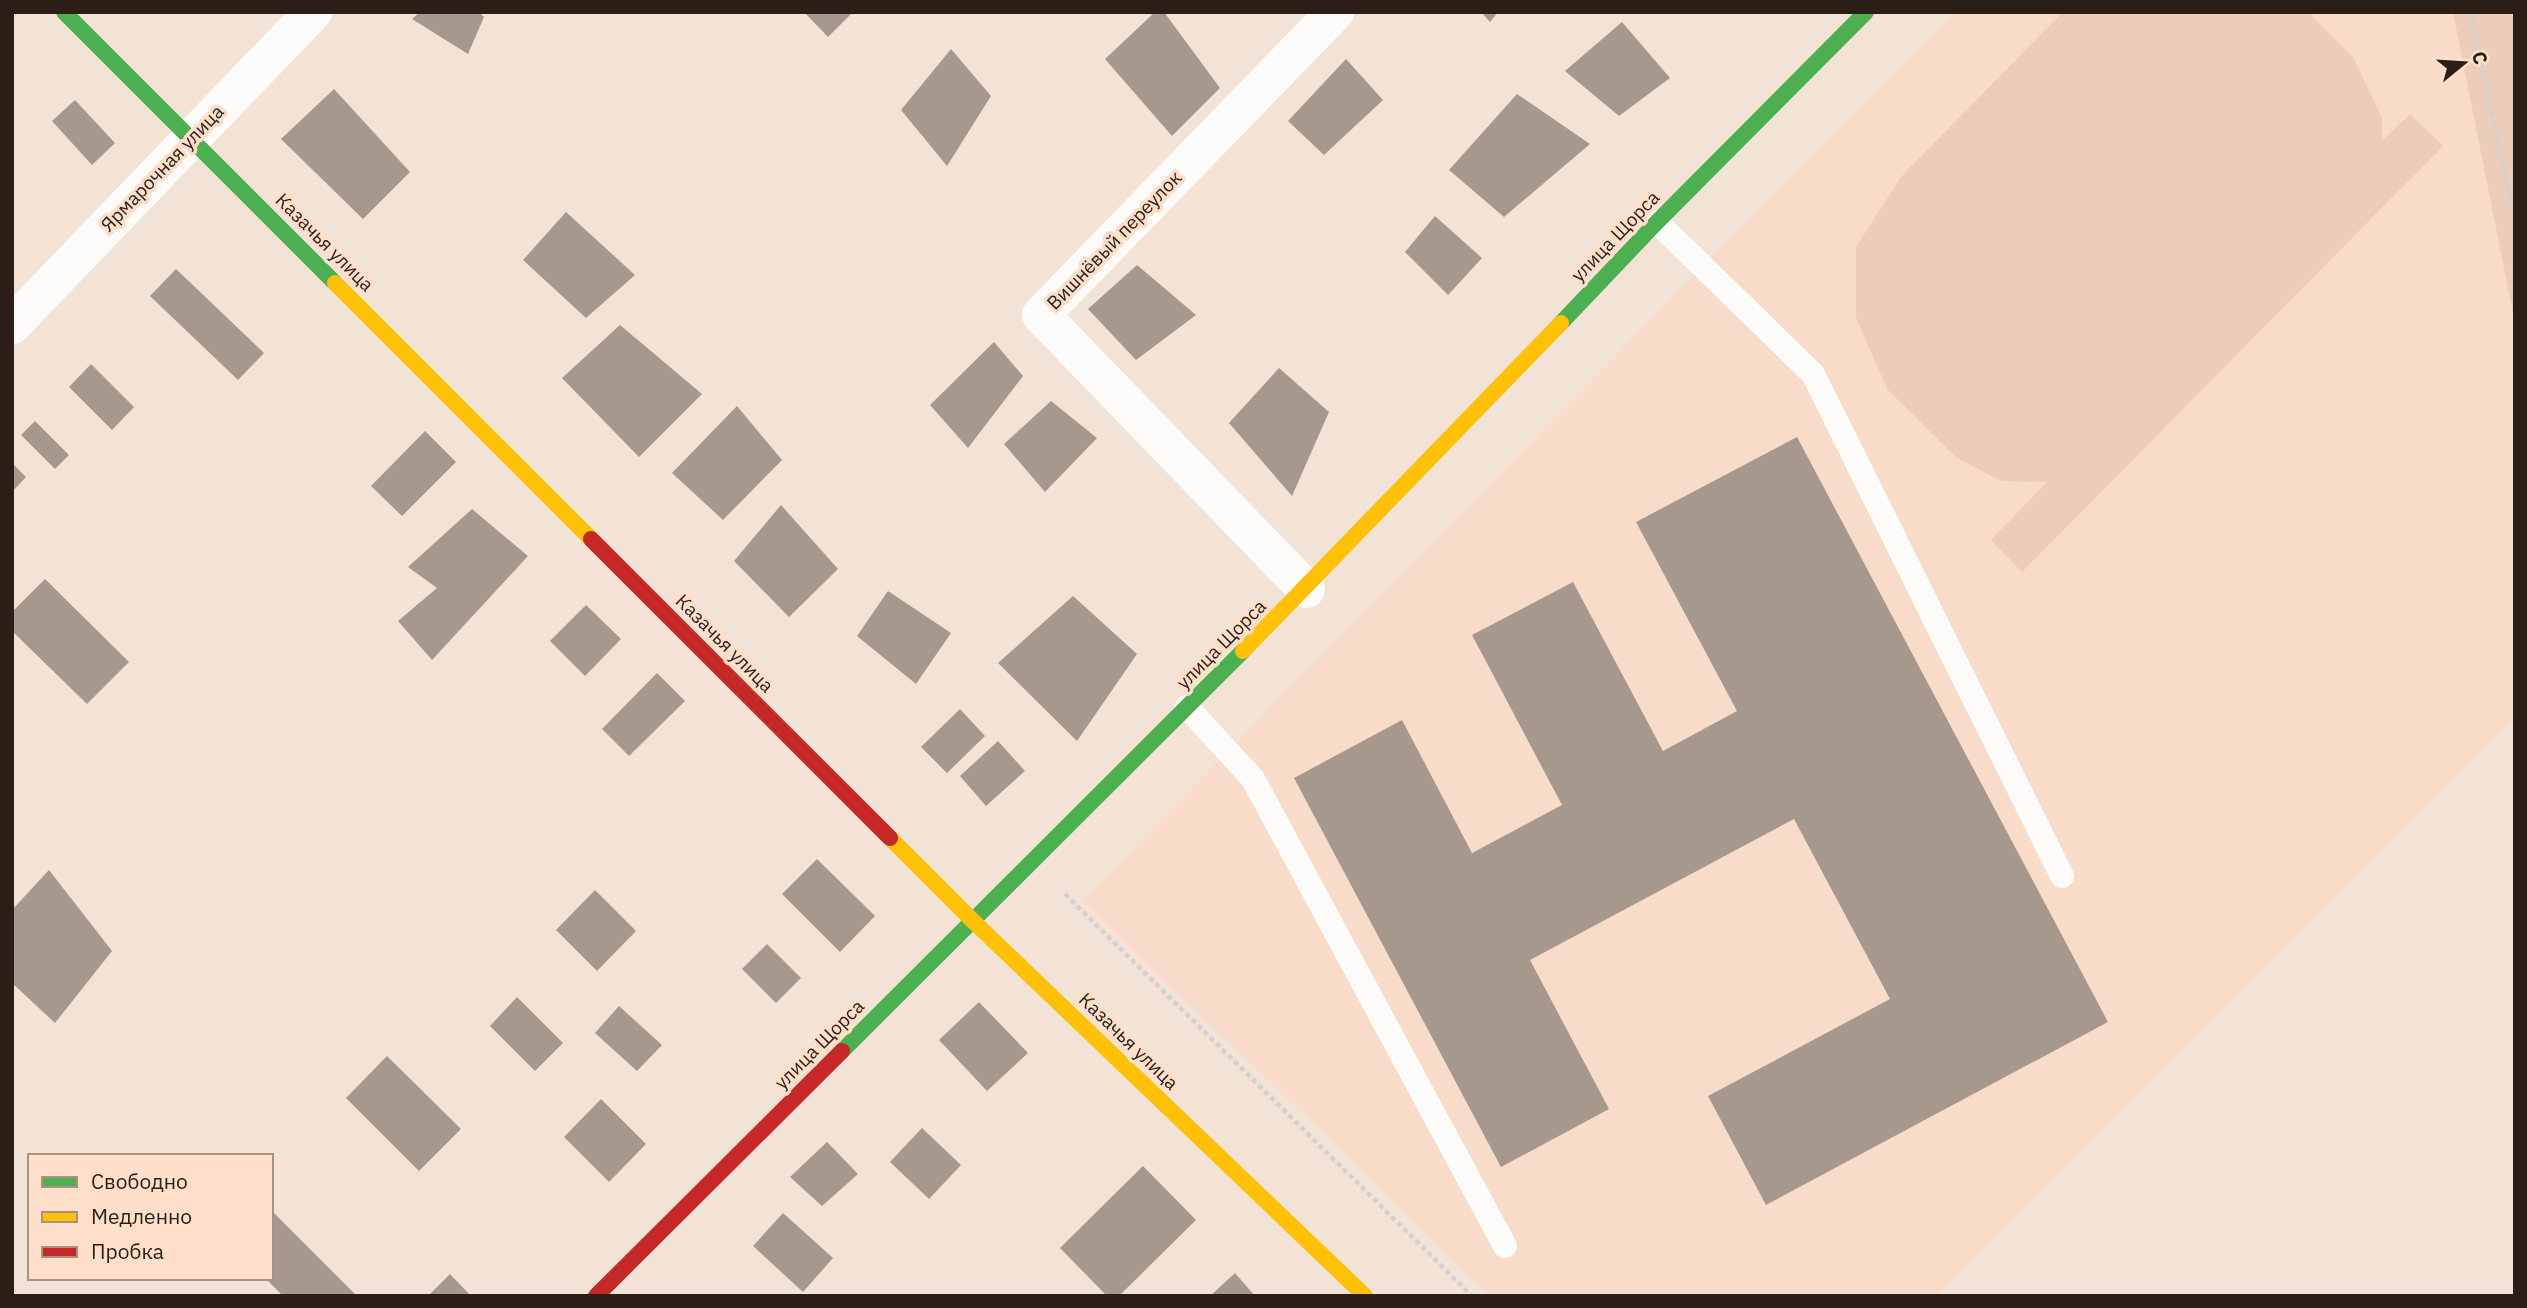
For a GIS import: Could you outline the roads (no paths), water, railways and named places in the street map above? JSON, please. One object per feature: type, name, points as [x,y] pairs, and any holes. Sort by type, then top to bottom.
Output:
[{"type":"street","name":"Казачья улица","points":[[64,12],[973,921],[1365,1296]]},
{"type":"street","name":"Ярмарочная улица","points":[[12,325],[313,12]]},
{"type":"street","name":"Вишнёвый переулок","points":[[1306,589],[1041,316],[1335,12]]},
{"type":"street","name":"улица Щорса","points":[[596,1296],[1306,589],[1657,222],[1866,12]]},
{"type":"lane","points":[[1657,222],[1813,374],[2062,876]]},
{"type":"lane","points":[[1187,707],[1253,779],[1505,1246]]}]
